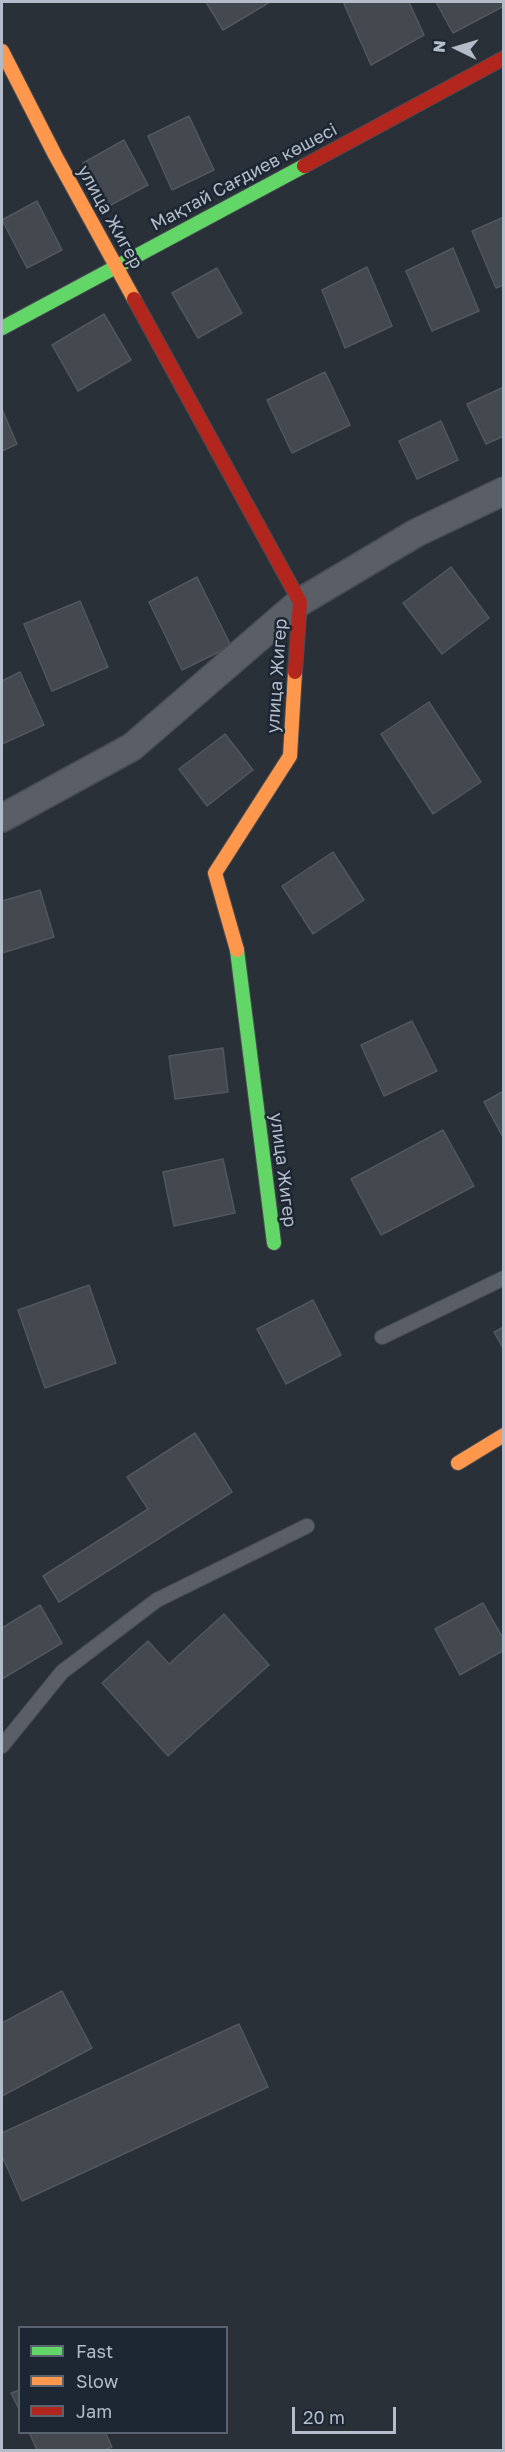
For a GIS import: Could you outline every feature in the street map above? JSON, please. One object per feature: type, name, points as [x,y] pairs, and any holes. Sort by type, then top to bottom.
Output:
[{"type":"street","name":"улица Жигер","points":[[2,51],[55,155],[300,602],[290,756],[215,873],[237,951],[274,1243]]},
{"type":"street","name":"Мақтай Сағдиев көшесі","points":[[2,328],[504,58]]},
{"type":"street","points":[[2,818],[132,747],[300,602],[416,533],[504,491]]},
{"type":"street","points":[[458,1463],[504,1435]]},
{"type":"lane","points":[[382,1337],[504,1278]]},
{"type":"lane","points":[[2,1746],[62,1672],[157,1600],[307,1526]]},
{"type":"building","points":[[206,2],[270,2],[223,30]]},
{"type":"building","points":[[349,2],[409,2],[424,35],[371,65],[344,4]]},
{"type":"building","points":[[436,2],[503,2],[504,6],[453,33]]},
{"type":"building","points":[[189,116],[214,170],[172,190],[148,136]]},
{"type":"building","points":[[124,140],[148,185],[107,207],[83,163]]},
{"type":"building","points":[[37,201],[62,250],[27,268],[2,220]]},
{"type":"building","points":[[504,217],[504,285],[496,288],[472,231]]},
{"type":"building","points":[[453,248],[479,311],[432,331],[406,271]]},
{"type":"building","points":[[367,267],[392,326],[345,348],[322,290]]},
{"type":"building","points":[[217,268],[242,313],[198,338],[172,293]]},
{"type":"building","points":[[104,314],[131,360],[78,391],[52,345]]},
{"type":"building","points":[[325,372],[350,425],[292,453],[267,400]]},
{"type":"building","points":[[504,387],[504,436],[486,444],[467,404]]},
{"type":"building","points":[[2,409],[17,444],[2,451]]},
{"type":"building","points":[[441,421],[458,460],[417,479],[399,441]]},
{"type":"building","points":[[451,567],[489,618],[442,654],[403,603]]},
{"type":"building","points":[[197,577],[231,646],[182,670],[149,602]]},
{"type":"building","points":[[80,601],[108,667],[52,691],[24,624]]},
{"type":"building","points":[[20,672],[44,725],[2,744],[2,681]]},
{"type":"building","points":[[429,702],[481,782],[433,814],[381,734]]},
{"type":"building","points":[[225,734],[253,770],[207,806],[179,769]]},
{"type":"building","points":[[333,852],[364,900],[313,934],[282,886]]},
{"type":"building","points":[[40,890],[54,937],[2,953],[2,901]]},
{"type":"building","points":[[412,1021],[437,1071],[384,1096],[361,1045]]},
{"type":"building","points":[[223,1048],[228,1092],[175,1099],[169,1056]]},
{"type":"building","points":[[504,1091],[504,1139],[484,1102]]},
{"type":"building","points":[[443,1130],[474,1186],[381,1235],[351,1179]]},
{"type":"building","points":[[223,1159],[235,1213],[174,1226],[163,1172]]},
{"type":"building","points":[[89,1285],[116,1363],[45,1388],[18,1310]]},
{"type":"building","points":[[313,1300],[341,1355],[286,1384],[257,1329]]},
{"type":"building","points":[[504,1327],[504,1350],[494,1332]]},
{"type":"building","points":[[195,1433],[232,1492],[59,1602],[43,1576],[148,1509],[127,1477]]},
{"type":"building","points":[[483,1603],[504,1640],[504,1650],[460,1675],[435,1629]]},
{"type":"building","points":[[40,1605],[62,1643],[2,1679],[2,1628]]},
{"type":"building","points":[[224,1614],[269,1665],[168,1756],[102,1683],[148,1641],[169,1664]]},
{"type":"building","points":[[62,1991],[92,2048],[2,2096],[2,2023]]},
{"type":"building","points":[[239,2024],[268,2087],[22,2201],[2,2156],[2,2133]]},
{"type":"building","points":[[18,2391],[18,2407],[11,2393]]},
{"type":"building","points":[[30,2434],[106,2434],[112,2447],[104,2450],[37,2450]]},
{"type":"traffic: fast","points":[[2,328],[304,166]]},
{"type":"traffic: fast","points":[[237,950],[274,1243]]},
{"type":"traffic: slow","points":[[2,51],[55,155],[134,299]]},
{"type":"traffic: slow","points":[[237,950],[215,873],[290,756],[295,672]]},
{"type":"traffic: slow","points":[[458,1463],[504,1435]]},
{"type":"traffic: jam","points":[[304,166],[504,58]]},
{"type":"traffic: jam","points":[[134,299],[300,602],[295,672]]}]
